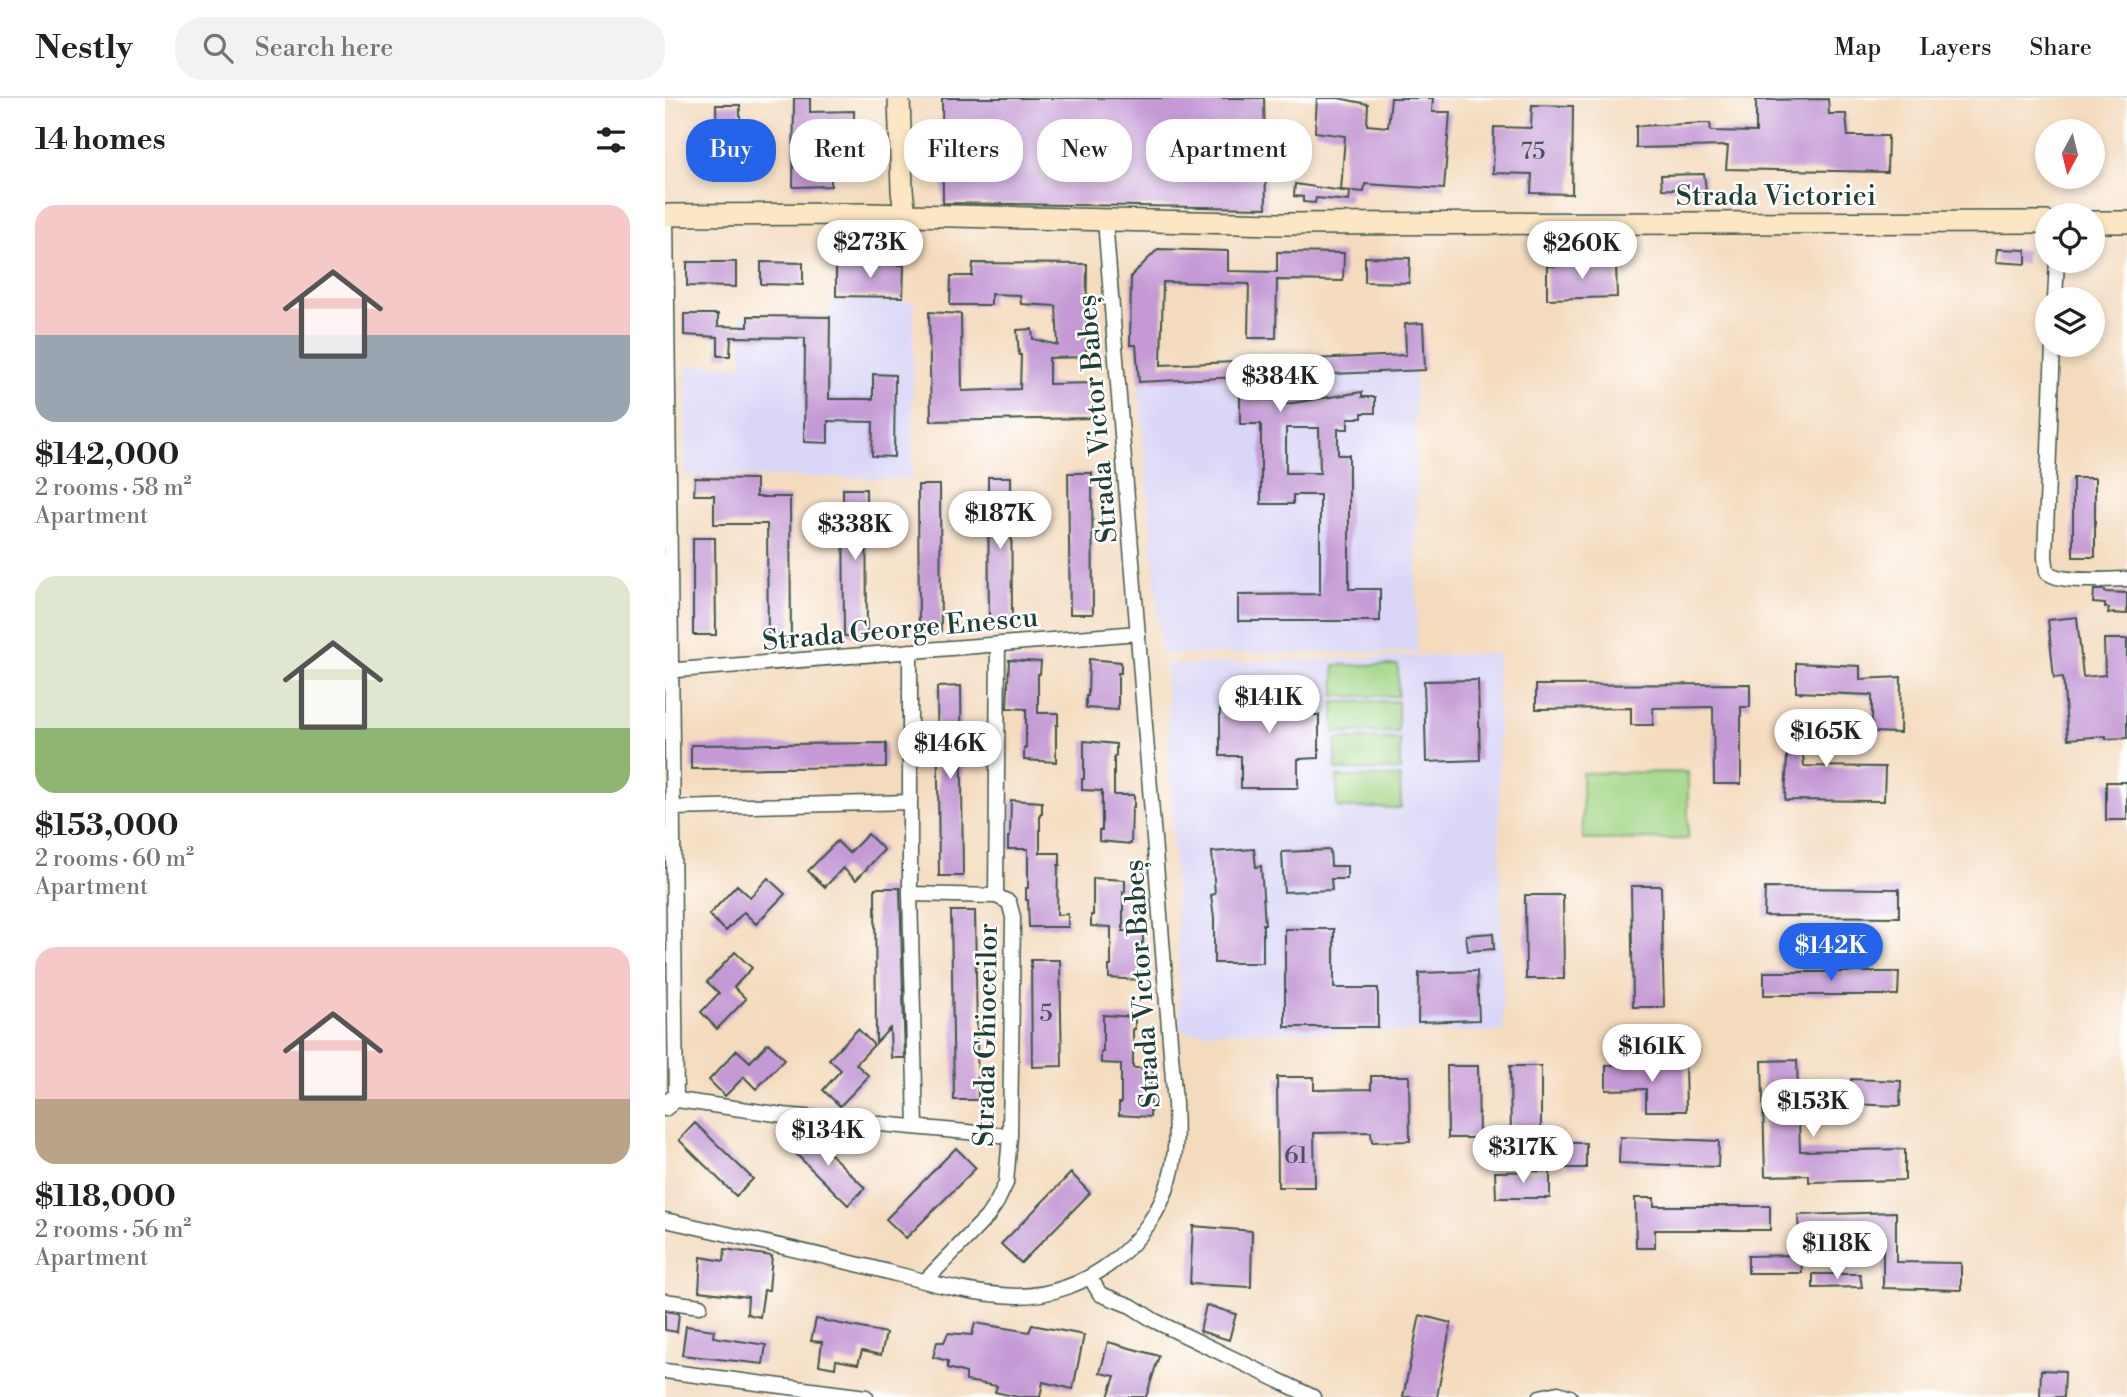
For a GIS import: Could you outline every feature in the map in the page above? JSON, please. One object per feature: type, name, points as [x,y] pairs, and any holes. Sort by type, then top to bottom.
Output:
[{"type":"street","points":[[899,98],[905,215]]},
{"type":"street","points":[[665,215],[668,671],[673,808],[669,1103],[1010,1136]]},
{"type":"street","name":"Strada Victoriei","points":[[665,215],[905,215],[1279,224],[2035,222]]},
{"type":"street","name":"Strada Victor Babeș","points":[[665,1220],[968,1290],[1019,1296],[1062,1289],[1090,1277],[1133,1244],[1156,1213],[1170,1180],[1176,1138],[1175,1104],[1105,220]]},
{"type":"street","points":[[2105,222],[2127,222]]},
{"type":"street","points":[[2053,357],[2045,557],[2047,572],[2065,579],[2127,579]]},
{"type":"street","name":"Strada George Enescu","points":[[668,671],[1138,633]]},
{"type":"street","name":"Strada Ghioceilor","points":[[926,1280],[987,1217],[1006,1183],[1010,1136],[1013,917],[1009,902],[996,896],[998,644]]},
{"type":"street","points":[[910,651],[910,894],[916,1126]]},
{"type":"street","points":[[673,808],[910,802]]},
{"type":"street","points":[[910,894],[996,896]]},
{"type":"street","points":[[1090,1277],[1100,1294],[1131,1306],[1155,1321],[1313,1397]]},
{"type":"street","points":[[665,1301],[700,1306]]},
{"type":"street","points":[[665,1371],[866,1397]]},
{"type":"street","points":[[1540,1397],[1558,1393],[1570,1397]]},
{"type":"shaded area","points":[[830,300],[914,301],[912,479],[685,475],[686,365],[742,366],[742,316],[829,317]]},
{"type":"shaded area","points":[[1415,370],[1417,652],[1161,654],[1139,382]]},
{"type":"shaded area","points":[[1497,653],[1503,1032],[1181,1032],[1166,665]]},
{"type":"green space","points":[[1334,665],[1398,665],[1398,696],[1335,696]]},
{"type":"green space","points":[[1398,701],[1398,732],[1334,733],[1334,702]]},
{"type":"green space","points":[[1336,739],[1400,739],[1400,770],[1336,770]]},
{"type":"green space","points":[[1688,772],[1688,839],[1583,840],[1582,773]]},
{"type":"green space","points":[[1337,777],[1400,777],[1401,808],[1337,808]]},
{"type":"building","points":[[794,98],[810,98],[810,112],[854,111],[854,119],[794,119]]},
{"type":"building","points":[[942,98],[1264,98],[1264,119],[1146,119],[1146,182],[1266,182],[1266,208],[943,203],[943,182],[1023,182],[1023,119],[942,119]]},
{"type":"building","points":[[1317,98],[1338,98],[1368,104],[1367,125],[1388,127],[1391,98],[1433,98],[1432,112],[1450,112],[1444,189],[1365,184],[1364,192],[1341,190],[1345,136],[1315,132]]},
{"type":"building","points":[[1828,99],[1829,114],[1846,114],[1848,136],[1888,136],[1887,172],[1726,169],[1728,146],[1636,148],[1636,126],[1710,123],[1711,131],[1756,132],[1756,100]]},
{"type":"building","points":[[716,105],[740,105],[740,119],[716,119]]},
{"type":"building","points":[[1532,105],[1573,106],[1572,194],[1531,193],[1532,174],[1493,173],[1494,127],[1531,128]]},
{"type":"building","points":[[1704,174],[1706,190],[1662,189],[1661,175]]},
{"type":"building","points":[[793,182],[831,182],[831,186],[793,187]]},
{"type":"building","points":[[1295,184],[1350,192],[1349,201],[1316,198],[1315,203],[1303,202],[1303,197],[1294,196]]},
{"type":"building","points":[[1158,249],[1228,251],[1228,271],[1277,272],[1277,252],[1344,253],[1343,281],[1277,280],[1276,338],[1248,338],[1249,284],[1163,282],[1161,365],[1406,355],[1405,324],[1423,323],[1425,370],[1261,377],[1261,400],[1286,400],[1286,404],[1362,392],[1362,397],[1375,397],[1375,413],[1362,413],[1362,418],[1348,418],[1348,429],[1338,429],[1338,455],[1349,455],[1349,589],[1380,589],[1380,621],[1238,621],[1238,595],[1320,594],[1320,495],[1293,495],[1293,504],[1261,504],[1261,424],[1240,424],[1240,377],[1139,382],[1136,345],[1130,345],[1131,276]],"holes":[[[1286,428],[1319,428],[1320,473],[1286,473]]]},
{"type":"building","points":[[1997,249],[2026,250],[2026,264],[1996,262]]},
{"type":"building","points":[[1365,257],[1410,258],[1409,283],[1365,282]]},
{"type":"building","points":[[687,262],[736,262],[736,287],[687,286]]},
{"type":"building","points":[[761,262],[803,263],[803,285],[761,284]]},
{"type":"building","points":[[973,263],[1087,264],[1086,357],[1049,358],[1049,384],[1094,383],[1094,418],[931,421],[929,312],[961,314],[962,391],[1020,389],[1021,355],[1017,330],[1032,329],[1033,339],[1058,345],[1056,306],[1021,304],[1020,295],[991,294],[991,305],[950,305],[951,276],[972,276]]},
{"type":"building","points":[[1616,263],[1617,297],[1547,299],[1547,266]]},
{"type":"building","points":[[836,264],[904,265],[903,297],[836,296]]},
{"type":"building","points":[[684,314],[718,314],[718,326],[748,327],[748,316],[830,317],[829,399],[873,399],[873,374],[895,375],[894,457],[872,456],[873,422],[828,421],[828,443],[804,442],[805,338],[731,337],[730,356],[718,356],[718,337],[684,335]]},
{"type":"building","points":[[1068,473],[1092,473],[1093,614],[1070,614]]},
{"type":"building","points":[[988,477],[1011,477],[1012,624],[989,624]]},
{"type":"building","points":[[695,478],[756,479],[756,497],[790,497],[791,643],[768,643],[767,524],[714,524],[714,495],[694,495]]},
{"type":"building","points":[[2073,478],[2095,478],[2095,557],[2073,557]]},
{"type":"building","points":[[918,485],[940,485],[941,631],[919,631]]},
{"type":"building","points":[[843,489],[866,489],[867,635],[844,636]]},
{"type":"building","points":[[693,538],[715,538],[716,635],[693,635]]},
{"type":"building","points":[[2094,590],[2127,593],[2127,614],[2108,613],[2109,608],[2105,607],[2105,604],[2093,603]]},
{"type":"building","points":[[2077,617],[2083,677],[2105,675],[2104,639],[2127,639],[2127,738],[2106,739],[2106,736],[2068,739],[2063,677],[2054,678],[2048,620]]},
{"type":"building","points":[[1089,659],[1121,662],[1121,673],[1118,673],[1118,710],[1086,708]]},
{"type":"building","points":[[1009,660],[1041,662],[1038,674],[1038,713],[1058,713],[1056,762],[1024,760],[1026,709],[1007,708]]},
{"type":"building","points":[[1796,663],[1860,666],[1860,679],[1901,677],[1900,733],[1872,732],[1872,695],[1796,692]]},
{"type":"building","points":[[1478,680],[1480,760],[1426,762],[1424,681]]},
{"type":"building","points":[[1297,682],[1298,715],[1319,715],[1319,758],[1298,759],[1298,788],[1241,788],[1241,756],[1220,756],[1220,710],[1239,710],[1240,683]]},
{"type":"building","points":[[1750,684],[1750,707],[1741,707],[1741,784],[1714,784],[1713,707],[1653,708],[1653,725],[1631,725],[1631,708],[1536,709],[1536,685]]},
{"type":"building","points":[[961,686],[963,876],[939,876],[937,687]]},
{"type":"building","points":[[1789,715],[1830,716],[1830,743],[1802,741],[1804,766],[1885,767],[1884,801],[1785,800]]},
{"type":"building","points":[[1084,741],[1116,744],[1114,795],[1134,795],[1131,844],[1099,841],[1099,830],[1102,830],[1102,791],[1082,790]]},
{"type":"building","points":[[886,743],[886,767],[691,769],[691,745]]},
{"type":"building","points":[[2106,782],[2127,782],[2127,820],[2106,820]]},
{"type":"building","points":[[1011,800],[1042,802],[1040,853],[1060,853],[1057,915],[1068,914],[1068,927],[1029,927],[1026,900],[1028,849],[1008,849]]},
{"type":"building","points":[[868,834],[884,850],[856,880],[843,868],[825,887],[808,871],[837,841],[849,853]]},
{"type":"building","points":[[1254,849],[1256,867],[1261,866],[1265,924],[1263,963],[1214,963],[1211,895],[1215,894],[1212,852]]},
{"type":"building","points":[[1330,850],[1331,866],[1347,866],[1347,879],[1331,879],[1332,890],[1284,892],[1282,852]]},
{"type":"building","points":[[768,878],[785,894],[756,924],[744,912],[726,931],[709,915],[737,885],[750,897]]},
{"type":"building","points":[[1093,878],[1125,880],[1123,931],[1143,931],[1140,980],[1109,978],[1111,927],[1091,926]]},
{"type":"building","points":[[1631,886],[1661,886],[1664,1007],[1633,1007]]},
{"type":"building","points":[[875,888],[900,888],[905,1058],[891,1058],[890,1028],[876,1043]]},
{"type":"building","points":[[1765,888],[1899,889],[1899,917],[1764,916]]},
{"type":"building","points":[[1525,895],[1563,895],[1564,979],[1526,979]]},
{"type":"building","points":[[951,911],[975,911],[978,1100],[954,1100]]},
{"type":"building","points":[[1285,929],[1334,929],[1334,988],[1378,988],[1378,1027],[1285,1027]]},
{"type":"building","points":[[1493,933],[1494,949],[1468,951],[1466,935]]},
{"type":"building","points":[[735,952],[752,968],[734,987],[746,999],[717,1029],[701,1012],[719,993],[707,982]]},
{"type":"building","points":[[1031,960],[1060,960],[1062,1066],[1032,1067]]},
{"type":"building","points":[[1477,971],[1479,1020],[1418,1022],[1419,973]]},
{"type":"building","points":[[1764,972],[1899,972],[1898,995],[1764,995]]},
{"type":"building","points":[[1103,1015],[1135,1017],[1133,1068],[1153,1068],[1150,1117],[1119,1115],[1121,1064],[1101,1063]]},
{"type":"building","points":[[858,1029],[874,1045],[856,1064],[869,1076],[840,1106],[823,1090],[841,1070],[829,1059]]},
{"type":"building","points":[[768,1043],[785,1059],[756,1089],[744,1077],[725,1096],[709,1080],[737,1050],[750,1062]]},
{"type":"building","points":[[1797,1060],[1800,1151],[1905,1149],[1905,1180],[1809,1182],[1809,1175],[1765,1176],[1762,1061]]},
{"type":"building","points":[[1685,1064],[1686,1111],[1646,1111],[1646,1089],[1606,1090],[1606,1065]]},
{"type":"building","points":[[1447,1066],[1478,1066],[1479,1138],[1448,1138]]},
{"type":"building","points":[[1510,1066],[1541,1066],[1541,1138],[1511,1138]]},
{"type":"building","points":[[1371,1076],[1409,1076],[1410,1141],[1372,1142],[1371,1132],[1314,1133],[1315,1187],[1278,1187],[1277,1077],[1314,1077],[1314,1090],[1371,1089]]},
{"type":"building","points":[[1851,1079],[1901,1081],[1900,1106],[1850,1104]]},
{"type":"building","points":[[695,1123],[753,1179],[736,1196],[679,1140]]},
{"type":"building","points":[[807,1131],[865,1188],[848,1205],[790,1148]]},
{"type":"building","points":[[1620,1137],[1719,1141],[1718,1167],[1619,1163]]},
{"type":"building","points":[[1567,1143],[1586,1143],[1586,1168],[1567,1168]]},
{"type":"building","points":[[956,1148],[976,1168],[906,1238],[886,1219]]},
{"type":"building","points":[[1550,1171],[1550,1198],[1496,1198],[1495,1172]]},
{"type":"building","points":[[1071,1173],[1090,1193],[1021,1263],[1001,1244]]},
{"type":"building","points":[[1635,1198],[1654,1198],[1654,1206],[1770,1206],[1770,1230],[1655,1230],[1655,1248],[1636,1248]]},
{"type":"building","points":[[1896,1212],[1896,1262],[1961,1263],[1961,1290],[1883,1288],[1883,1242],[1868,1242],[1868,1238],[1844,1239],[1844,1235],[1799,1236],[1798,1215]]},
{"type":"building","points":[[1193,1226],[1252,1231],[1251,1287],[1190,1284]]},
{"type":"building","points":[[725,1249],[772,1256],[769,1290],[764,1290],[760,1317],[747,1314],[748,1297],[699,1291],[701,1257],[724,1261]]},
{"type":"building","points":[[1801,1255],[1802,1273],[1748,1273],[1748,1256]]},
{"type":"building","points":[[1813,1274],[1860,1274],[1862,1287],[1813,1288]]},
{"type":"building","points":[[1206,1305],[1236,1314],[1229,1340],[1200,1331]]},
{"type":"building","points":[[665,1311],[679,1313],[677,1332],[665,1330]]},
{"type":"building","points":[[1420,1315],[1451,1323],[1437,1397],[1403,1397]]},
{"type":"building","points":[[816,1319],[886,1333],[881,1355],[862,1351],[858,1364],[836,1360],[835,1368],[819,1365],[822,1342],[811,1341]]},
{"type":"building","points":[[975,1323],[1029,1332],[1032,1325],[1084,1335],[1073,1389],[1043,1382],[1040,1397],[1018,1397],[995,1392],[997,1386],[966,1381],[966,1373],[948,1368],[948,1361],[933,1357],[937,1342],[944,1342],[948,1333],[972,1335]]},
{"type":"building","points":[[686,1326],[714,1330],[713,1337],[766,1345],[763,1364],[682,1355]]},
{"type":"building","points":[[1108,1342],[1159,1356],[1146,1397],[1108,1397],[1115,1376],[1100,1373]]},
{"type":"building","points":[[2041,1370],[2065,1371],[2064,1397],[2040,1397]]}]
